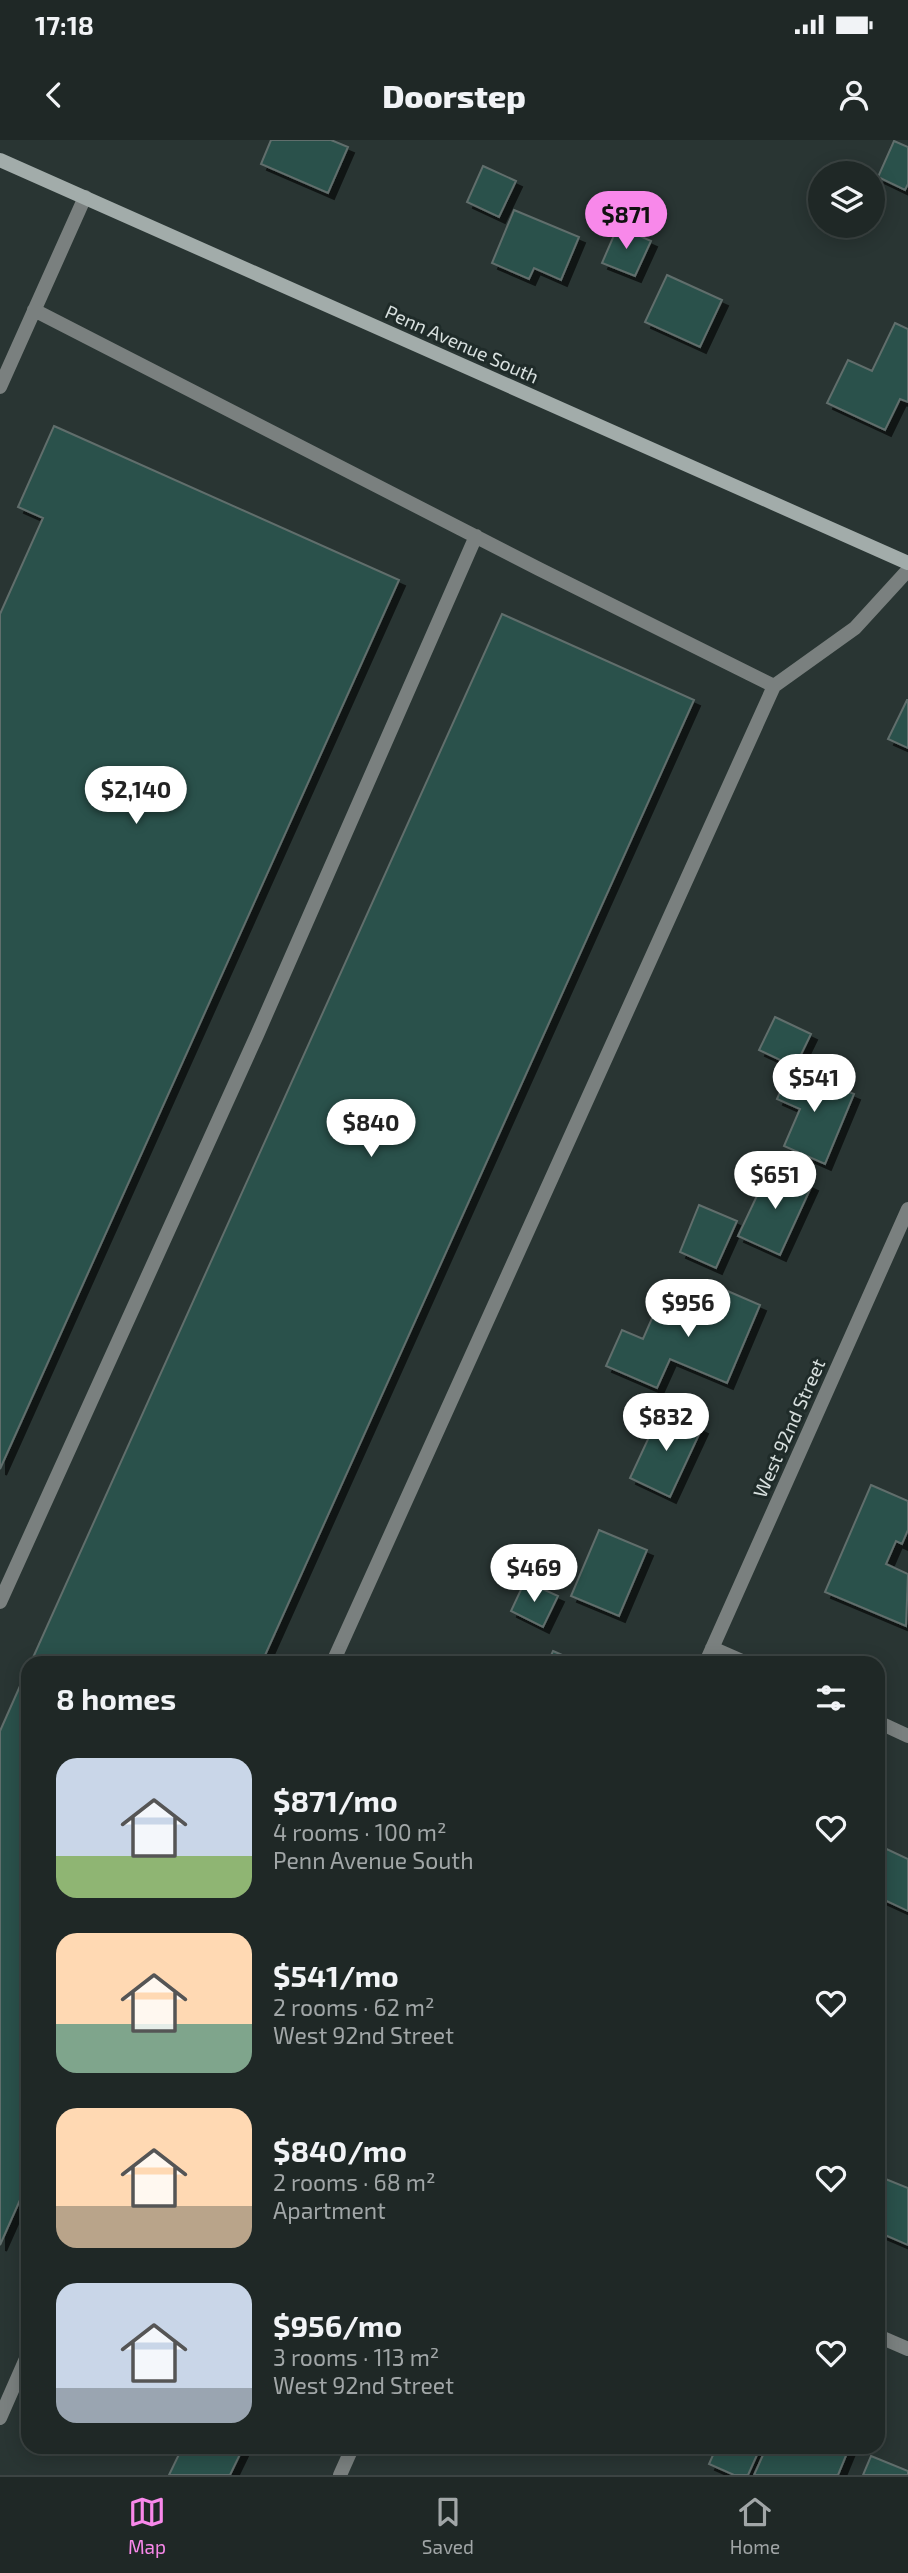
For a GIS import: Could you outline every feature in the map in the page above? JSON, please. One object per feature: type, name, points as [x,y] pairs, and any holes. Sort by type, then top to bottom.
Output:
[{"type":"main road","name":"Penn Avenue South","points":[[0,160],[908,563]]},
{"type":"street","points":[[0,387],[85,197]]},
{"type":"street","points":[[34,310],[774,687]]},
{"type":"street","points":[[0,1602],[257,1035],[476,536]]},
{"type":"street","points":[[336,1656],[774,687],[856,628],[908,570]]},
{"type":"street","name":"West 92nd Street","points":[[709,1656],[908,1209]]},
{"type":"street","points":[[712,1648],[730,1656]]},
{"type":"street","points":[[885,1726],[908,1736]]},
{"type":"street","points":[[885,2339],[908,2349]]},
{"type":"street","points":[[0,2418],[21,2370]]},
{"type":"street","points":[[340,2475],[349,2454]]},
{"type":"building","points":[[271,140],[331,140],[348,147],[328,193],[261,164]]},
{"type":"building","points":[[894,141],[908,147],[908,184],[905,190],[885,180],[885,161]]},
{"type":"building","points":[[483,166],[516,181],[499,217],[467,202]]},
{"type":"building","points":[[514,210],[579,237],[561,280],[534,268],[529,279],[492,263]]},
{"type":"building","points":[[618,226],[651,241],[635,276],[602,263]]},
{"type":"building","points":[[667,275],[722,300],[700,347],[645,322]]},
{"type":"building","points":[[895,323],[908,329],[908,402],[900,399],[885,430],[827,403],[848,360],[872,371]]},
{"type":"building","points":[[54,426],[399,580],[0,1469],[0,614],[43,518],[18,507]]},
{"type":"building","points":[[502,614],[694,700],[265,1656],[34,1656]]},
{"type":"building","points":[[908,700],[908,748],[888,739]]},
{"type":"building","points":[[775,1017],[811,1034],[795,1067],[759,1050]]},
{"type":"building","points":[[791,1067],[854,1094],[825,1164],[784,1146],[800,1109],[777,1099]]},
{"type":"building","points":[[771,1166],[812,1185],[780,1255],[738,1236]]},
{"type":"building","points":[[699,1205],[737,1221],[716,1268],[680,1252]]},
{"type":"building","points":[[709,1283],[760,1305],[727,1383],[670,1359],[657,1388],[606,1366],[622,1330],[643,1339],[660,1300],[695,1315]]},
{"type":"building","points":[[662,1409],[702,1428],[670,1497],[630,1478]]},
{"type":"building","points":[[871,1485],[908,1501],[908,1530],[902,1544],[896,1541],[886,1564],[908,1574],[906,1626],[825,1592]]},
{"type":"building","points":[[599,1530],[647,1550],[619,1616],[571,1596]]},
{"type":"building","points":[[525,1581],[558,1596],[543,1627],[511,1611]]},
{"type":"building","points":[[553,1651],[564,1656],[551,1656]]},
{"type":"building","points":[[21,1684],[21,2198],[0,2245],[0,1731]]},
{"type":"building","points":[[885,1848],[908,1859],[908,1911],[885,1900]]},
{"type":"building","points":[[885,2179],[908,2188],[908,2245],[885,2235]]},
{"type":"building","points":[[179,2454],[240,2454],[230,2475],[169,2475]]},
{"type":"building","points":[[713,2454],[757,2454],[748,2475],[734,2475],[709,2464]]},
{"type":"building","points":[[763,2454],[847,2454],[838,2475],[754,2475]]},
{"type":"building","points":[[871,2456],[908,2471],[908,2475],[863,2475]]}]
